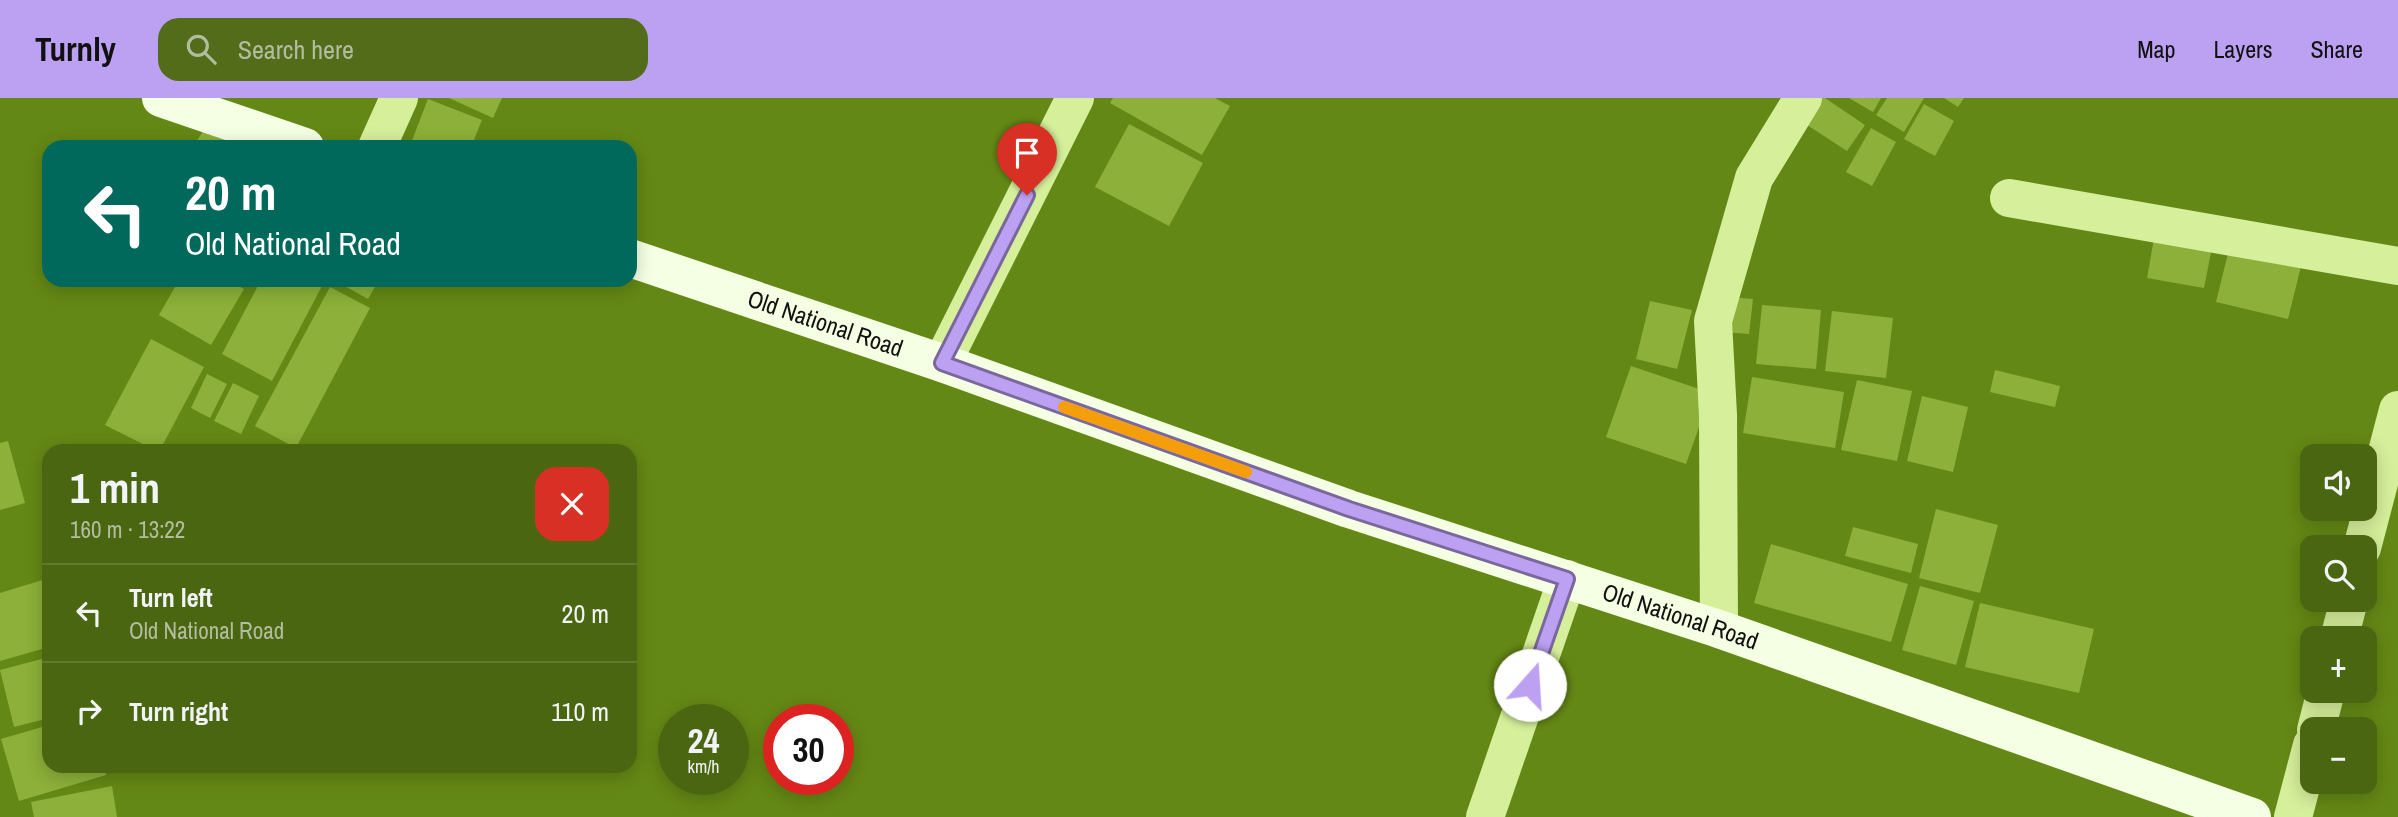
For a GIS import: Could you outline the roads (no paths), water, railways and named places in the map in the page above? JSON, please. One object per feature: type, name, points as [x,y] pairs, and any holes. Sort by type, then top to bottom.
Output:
[{"type":"main road","points":[[161,98],[284,140]]},
{"type":"main road","name":"Old National Road","points":[[637,260],[942,363],[1349,509],[1719,629],[2252,817]]},
{"type":"street","points":[[380,140],[399,98]]},
{"type":"street","points":[[942,363],[1075,98]]},
{"type":"street","points":[[1719,629],[1718,415],[1713,321],[1754,178],[1803,98]]},
{"type":"street","points":[[2009,198],[2398,266]]},
{"type":"street","points":[[2365,535],[2398,410]]},
{"type":"street","points":[[1485,817],[1567,579]]},
{"type":"street","points":[[2293,817],[2300,790]]}]
